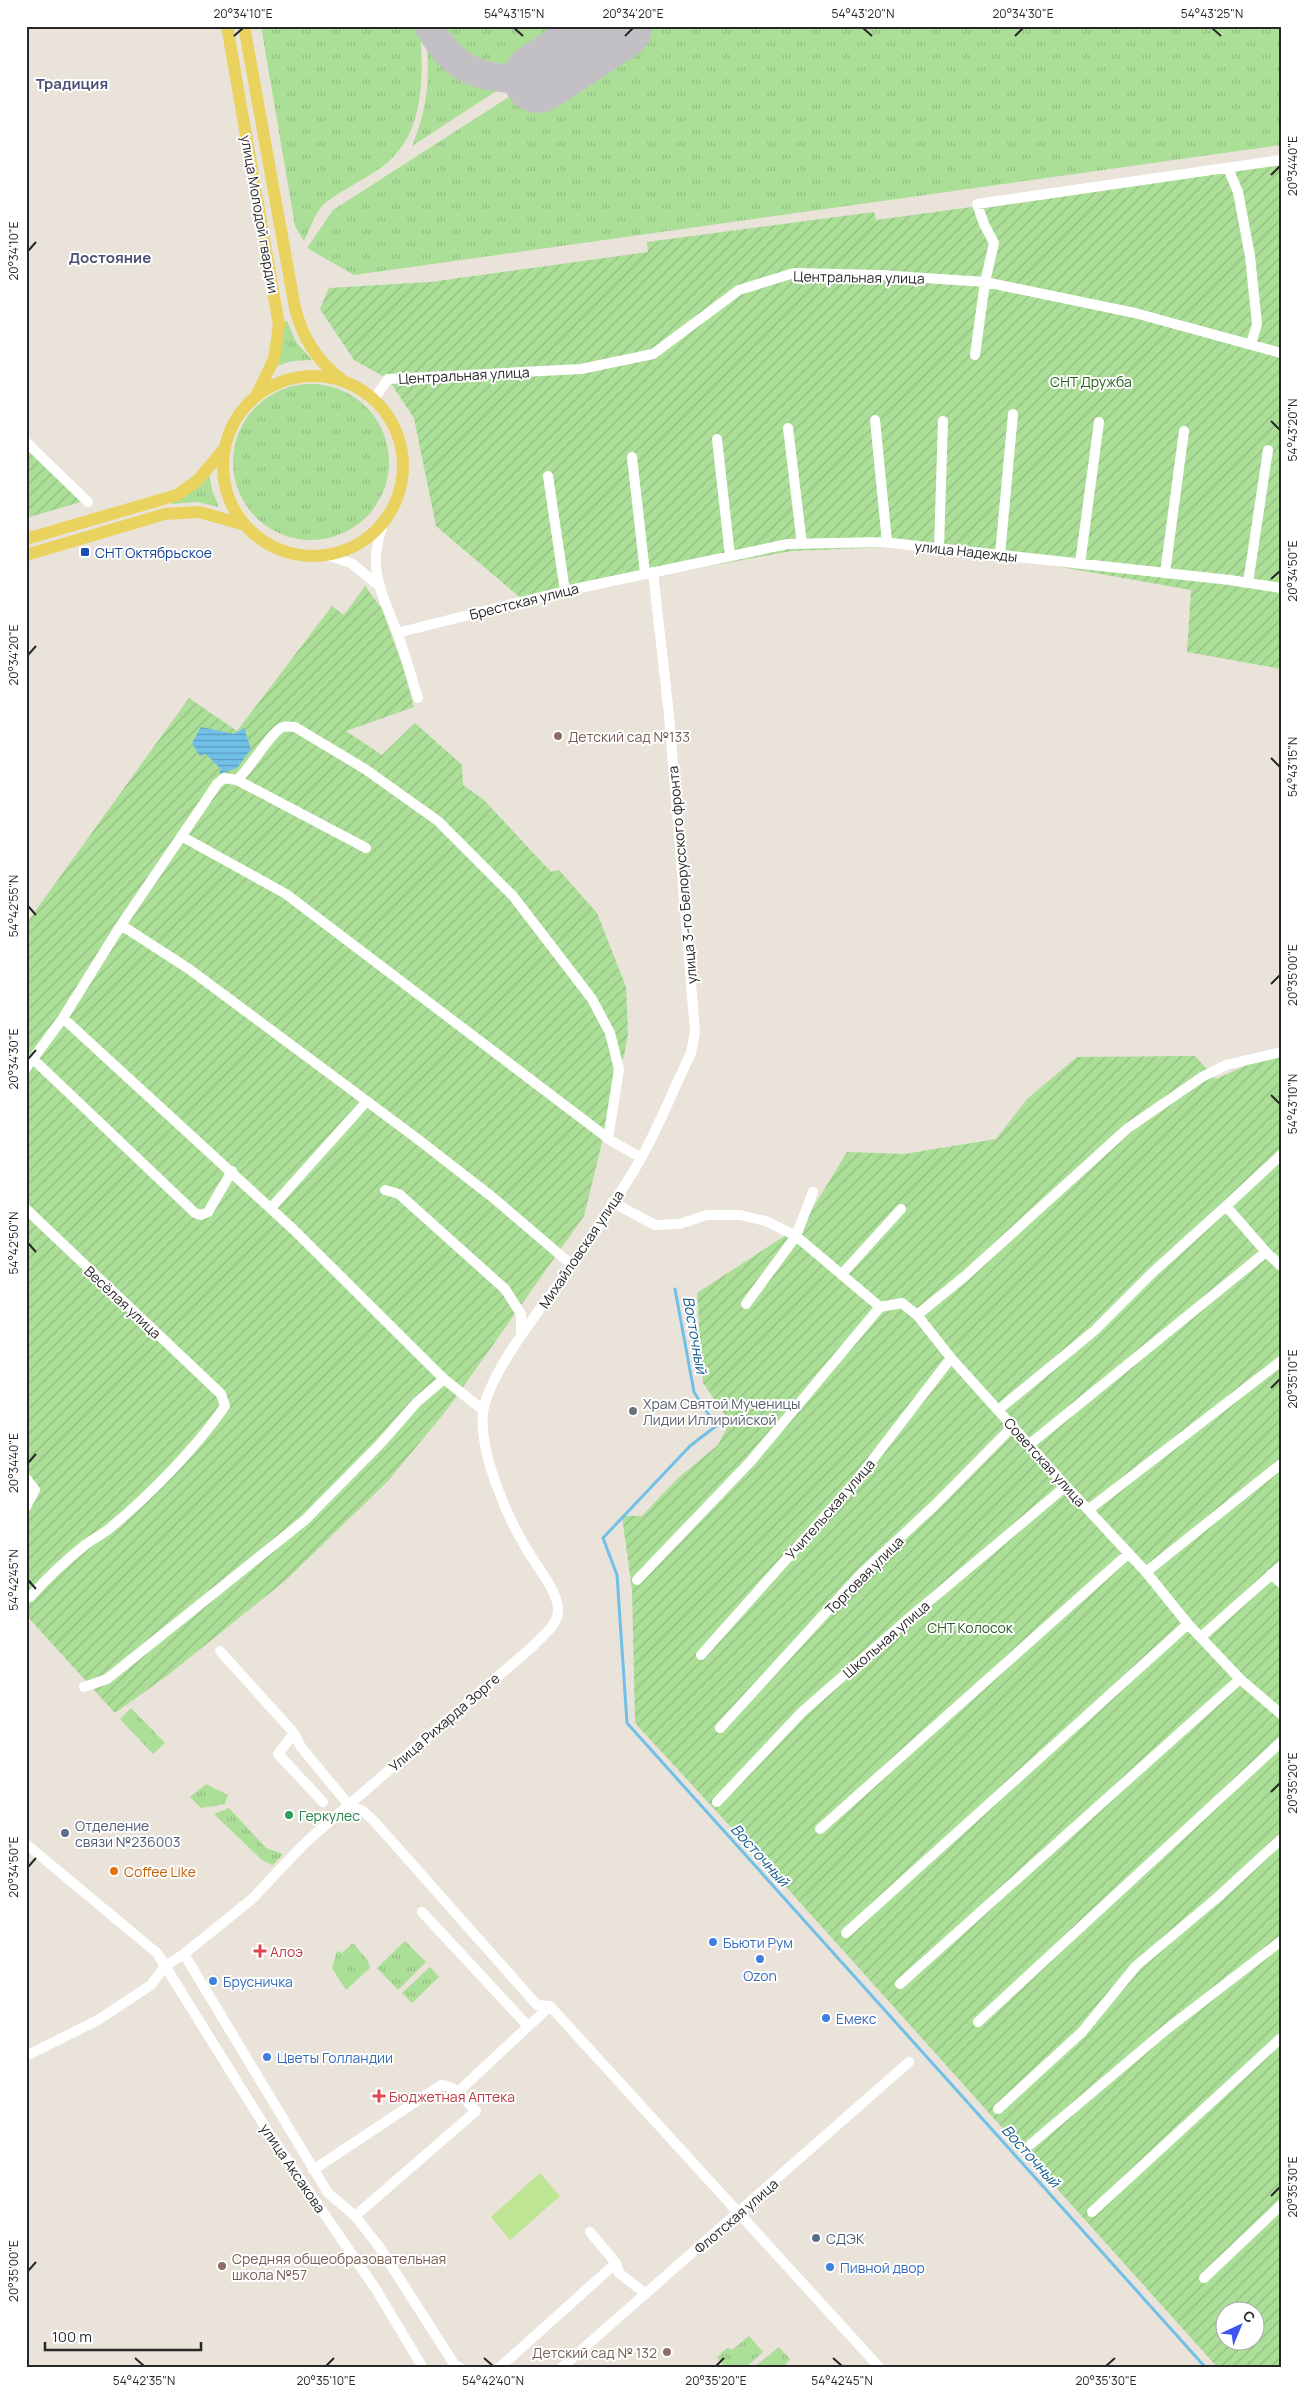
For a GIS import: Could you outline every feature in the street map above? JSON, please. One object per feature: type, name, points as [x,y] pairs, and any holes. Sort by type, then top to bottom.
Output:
[{"type":"main road","name":"улица Молодой гвардии","points":[[227,26],[279,325],[274,359],[264,384],[254,398]]},
{"type":"main road","name":"улица Молодой гвардии","points":[[244,26],[299,324],[315,352],[345,382]]},
{"type":"main road","points":[[317,376],[345,382],[374,399],[394,426],[403,459],[400,492],[384,522],[358,544],[327,555],[304,556],[282,551],[262,540],[245,525],[235,511],[227,490],[223,468],[226,446],[233,424],[254,398],[273,385],[294,378],[317,376]]},
{"type":"main road","points":[[26,539],[177,495],[192,486],[206,472],[226,446]]},
{"type":"main road","points":[[26,555],[166,514],[199,512],[245,525]]},
{"type":"street","points":[[975,355],[985,282],[994,243],[984,224],[977,204],[1281,160]]},
{"type":"street","points":[[1228,168],[1238,192],[1250,256],[1257,324],[1251,344]]},
{"type":"street","name":"Центральная улица","points":[[374,399],[388,379],[581,369],[653,354],[739,290],[794,273],[881,275],[985,282],[1135,313],[1281,353]]},
{"type":"street","points":[[1000,555],[1012,414]]},
{"type":"street","points":[[875,420],[887,542]]},
{"type":"street","points":[[939,548],[943,421]]},
{"type":"street","points":[[1080,564],[1099,422]]},
{"type":"street","points":[[788,428],[802,544]]},
{"type":"street","points":[[1165,573],[1184,431]]},
{"type":"street","points":[[717,439],[730,556]]},
{"type":"street","points":[[26,442],[88,502]]},
{"type":"street","points":[[1248,583],[1268,450]]},
{"type":"street","name":"улица 3-го Белорусского фронта","points":[[632,457],[669,716],[695,1032],[691,1053],[675,1086]]},
{"type":"street","points":[[548,476],[565,591]]},
{"type":"street","points":[[384,522],[375,549],[377,585],[397,633],[418,698]]},
{"type":"street","name":"улица Надежды","points":[[649,573],[788,544],[887,542],[1281,588]]},
{"type":"street","points":[[327,555],[357,566],[377,585]]},
{"type":"street","name":"Брестская улица","points":[[397,633],[565,591],[649,573]]},
{"type":"street","points":[[237,780],[247,772],[274,733],[283,726],[295,727],[365,768],[438,821],[513,896],[592,999],[610,1033],[619,1069],[608,1139]]},
{"type":"street","points":[[26,1068],[64,1018],[121,925],[183,837],[217,784],[224,778],[237,780],[366,848]]},
{"type":"street","points":[[183,837],[286,894],[608,1139],[640,1158]]},
{"type":"street","points":[[121,925],[189,969],[366,1101],[491,1196],[572,1266]]},
{"type":"street","points":[[64,1018],[271,1208],[444,1379],[484,1410]]},
{"type":"street","points":[[917,1315],[964,1277],[1128,1128],[1202,1076],[1226,1065],[1281,1052]]},
{"type":"street","points":[[33,1059],[195,1213],[201,1215],[208,1212],[232,1172]]},
{"type":"street","name":"Михайловская улица","points":[[484,1410],[495,1380],[521,1337],[572,1266],[640,1158],[675,1086]]},
{"type":"street","points":[[271,1208],[366,1101]]},
{"type":"street","points":[[998,1410],[1094,1331],[1152,1273],[1281,1155]]},
{"type":"street","points":[[385,1190],[399,1194],[505,1289],[521,1314],[521,1337]]},
{"type":"street","points":[[746,1304],[796,1236],[813,1192]]},
{"type":"street","points":[[612,1202],[655,1225],[679,1224],[707,1215],[740,1215],[766,1220],[796,1236],[880,1307],[750,1462],[637,1580]]},
{"type":"street","points":[[1226,1206],[1266,1252],[1280,1265]]},
{"type":"street","points":[[842,1274],[902,1209]]},
{"type":"street","name":"Весёлая улица","points":[[26,1210],[221,1394],[225,1406],[212,1425],[152,1489],[109,1529],[86,1544],[58,1567],[30,1597]]},
{"type":"street","points":[[1030,1444],[1266,1252]]},
{"type":"street","name":"Советская улица","points":[[880,1307],[902,1304],[917,1315],[998,1410],[1146,1572],[1188,1624],[1240,1679],[1281,1714]]},
{"type":"street","name":"Учительская улица","points":[[701,1655],[857,1480],[952,1358]]},
{"type":"street","points":[[1088,1510],[1281,1361]]},
{"type":"street","points":[[84,1687],[107,1680],[305,1520],[381,1443],[417,1402],[444,1379]]},
{"type":"street","name":"Улица Рихарда Зорге","points":[[348,1804],[539,1639],[554,1624],[558,1613],[557,1598],[525,1547],[497,1488],[483,1428],[484,1410]]},
{"type":"street","name":"Торговая улица","points":[[720,1728],[860,1576],[936,1504],[1013,1426]]},
{"type":"street","points":[[1146,1572],[1281,1464]]},
{"type":"street","points":[[26,1478],[35,1490],[26,1507]]},
{"type":"street","name":"Школьная улица","points":[[717,1802],[802,1712],[908,1619],[1066,1486]]},
{"type":"street","points":[[820,1829],[1128,1554]]},
{"type":"street","points":[[1201,1637],[1281,1566]]},
{"type":"street","points":[[1271,1574],[1281,1583]]},
{"type":"street","points":[[846,1934],[1188,1624]]},
{"type":"street","points":[[220,1651],[294,1733],[301,1747],[348,1804],[363,1811],[374,1821],[537,2005],[550,2006],[880,2368]]},
{"type":"street","points":[[900,1984],[1240,1679]]},
{"type":"street","points":[[294,1733],[278,1754],[323,1802]]},
{"type":"street","points":[[978,2022],[1281,1742]]},
{"type":"street","points":[[26,2056],[98,2020],[151,1985],[165,1966],[184,1954],[252,1899],[303,1845],[348,1804]]},
{"type":"street","points":[[998,2109],[1082,2032],[1136,1966],[1218,1897],[1281,1840]]},
{"type":"street","name":"улица Аксакова","points":[[26,1844],[157,1953],[267,2130],[376,2291],[423,2368]]},
{"type":"street","points":[[422,1912],[528,2026]]},
{"type":"street","points":[[1031,2144],[1167,2029],[1281,1941]]},
{"type":"street","points":[[184,1954],[328,2193],[355,2216],[378,2245],[454,2364],[461,2368]]},
{"type":"street","points":[[459,2091],[550,2006]]},
{"type":"street","points":[[1092,2212],[1281,2038]]},
{"type":"street","name":"Флотская улица","points":[[561,2368],[909,2062]]},
{"type":"street","points":[[313,2170],[441,2085],[450,2086],[459,2091],[466,2102],[476,2111],[355,2216]]},
{"type":"street","points":[[1204,2278],[1281,2205]]},
{"type":"street","points":[[590,2232],[616,2262],[619,2273],[646,2294]]},
{"type":"street","points":[[499,2368],[616,2262]]},
{"type":"green space","points":[[261,26],[420,26],[421,81],[416,117],[409,133],[400,149],[381,168],[336,195],[321,207],[304,241],[295,226]]},
{"type":"green space","points":[[435,26],[596,26],[541,64],[517,74],[506,76],[483,72],[463,62],[446,47],[439,37]]},
{"type":"green space","points":[[619,26],[1281,26],[1281,145],[354,275],[307,248],[333,210]]},
{"type":"green space","points":[[426,37],[442,58],[458,72],[477,81],[504,86],[412,146],[425,105],[428,79]]},
{"type":"green space","name":"СНТ Дружба","points":[[1281,165],[1281,669],[1187,652],[1191,590],[936,545],[792,551],[523,600],[436,526],[414,418],[388,379],[354,360],[320,309],[329,288],[430,282],[648,252],[647,242],[874,212],[876,220]]},
{"type":"green space","points":[[287,321],[296,342],[312,360],[292,361],[274,367],[283,322]]},
{"type":"green space","points":[[303,384],[319,384],[334,387],[348,393],[371,412],[380,425],[386,439],[389,462],[388,477],[380,499],[361,522],[348,531],[334,537],[319,540],[303,540],[288,537],[274,531],[251,512],[242,499],[236,485],[233,470],[233,454],[236,439],[242,425],[261,402],[274,393],[288,387]]},
{"type":"green space","points":[[26,442],[84,501],[26,518]]},
{"type":"green space","points":[[209,472],[212,490],[219,507],[197,502],[172,504],[171,500]]},
{"type":"green space","points":[[365,586],[382,609],[403,667],[414,707],[346,731],[382,755],[415,723],[462,765],[463,785],[484,800],[551,872],[559,870],[597,913],[626,987],[628,1034],[624,1056],[614,1081],[604,1134],[584,1216],[449,1407],[388,1481],[286,1580],[168,1675],[115,1713],[26,1615],[26,924],[189,698],[237,731],[332,606],[344,615]]},
{"type":"green space","name":"СНТ Колосок","points":[[1281,1050],[1281,2368],[1218,2368],[787,1888],[635,1723],[632,1590],[622,1516],[642,1516],[678,1478],[718,1445],[730,1422],[703,1383],[697,1293],[803,1224],[847,1152],[904,1154],[996,1139],[1027,1099],[1077,1057],[1195,1056],[1216,1079]]},
{"type":"green space","points":[[131,1708],[165,1743],[153,1754],[120,1719]]},
{"type":"green space","points":[[206,1784],[228,1795],[225,1804],[201,1808],[190,1797]]},
{"type":"green space","points":[[229,1808],[266,1848],[283,1854],[273,1865],[263,1861],[214,1814]]},
{"type":"green space","points":[[405,1941],[426,1962],[398,1990],[377,1968]]},
{"type":"green space","points":[[353,1943],[368,1961],[370,1968],[346,1990],[332,1968],[337,1951],[342,1953]]},
{"type":"green space","points":[[430,1967],[439,1977],[412,2003],[402,1993]]},
{"type":"green space","points":[[540,2173],[560,2196],[510,2240],[491,2217]]},
{"type":"green space","points":[[749,2336],[763,2352],[745,2368],[725,2368],[717,2357],[727,2348],[732,2350]]},
{"type":"green space","points":[[779,2347],[790,2359],[783,2368],[753,2368]]},
{"type":"water","points":[[201,727],[234,734],[244,728],[251,749],[237,768],[219,774],[221,769],[206,754],[200,756],[192,743]]},
{"type":"waterway","name":"Восточный","points":[[675,1289],[694,1392],[716,1426],[690,1446],[603,1538],[617,1575],[627,1723],[1206,2368]]},
{"type":"taxiway","points":[[429,26],[450,55],[461,65],[474,72],[503,78],[538,78]]},
{"type":"runway","points":[[538,78],[617,26]]},
{"type":"place","name":"СНТ Октябрьское","points":[[85,552]]},
{"type":"place","name":"Детский сад №133","points":[[558,736]]},
{"type":"place","name":"Храм Святой Мученицы Лидии Иллирийской","points":[[633,1411]]},
{"type":"place","name":"Геркулес","points":[[289,1815]]},
{"type":"place","name":"Отделение связи №236003","points":[[65,1833]]},
{"type":"place","name":"Coffee Like","points":[[114,1871]]},
{"type":"place","name":"Бьюти Рум","points":[[713,1942]]},
{"type":"place","name":"Алоэ","points":[[260,1951]]},
{"type":"place","name":"Ozon","points":[[760,1959]]},
{"type":"place","name":"Брусничка","points":[[213,1981]]},
{"type":"place","name":"Емекс","points":[[826,2018]]},
{"type":"place","name":"Цветы Голландии","points":[[267,2057]]},
{"type":"place","name":"Бюджетная Аптека","points":[[379,2096]]},
{"type":"place","name":"СДЭК","points":[[816,2238]]},
{"type":"place","name":"Средняя общеобразовательная школа №57","points":[[222,2266]]},
{"type":"place","name":"Пивной двор","points":[[830,2267]]},
{"type":"place","name":"Детский сад № 132","points":[[667,2352]]},
{"type":"district","name":"Традиция","points":[[72,83]]},
{"type":"district","name":"Достояние","points":[[110,257]]}]
